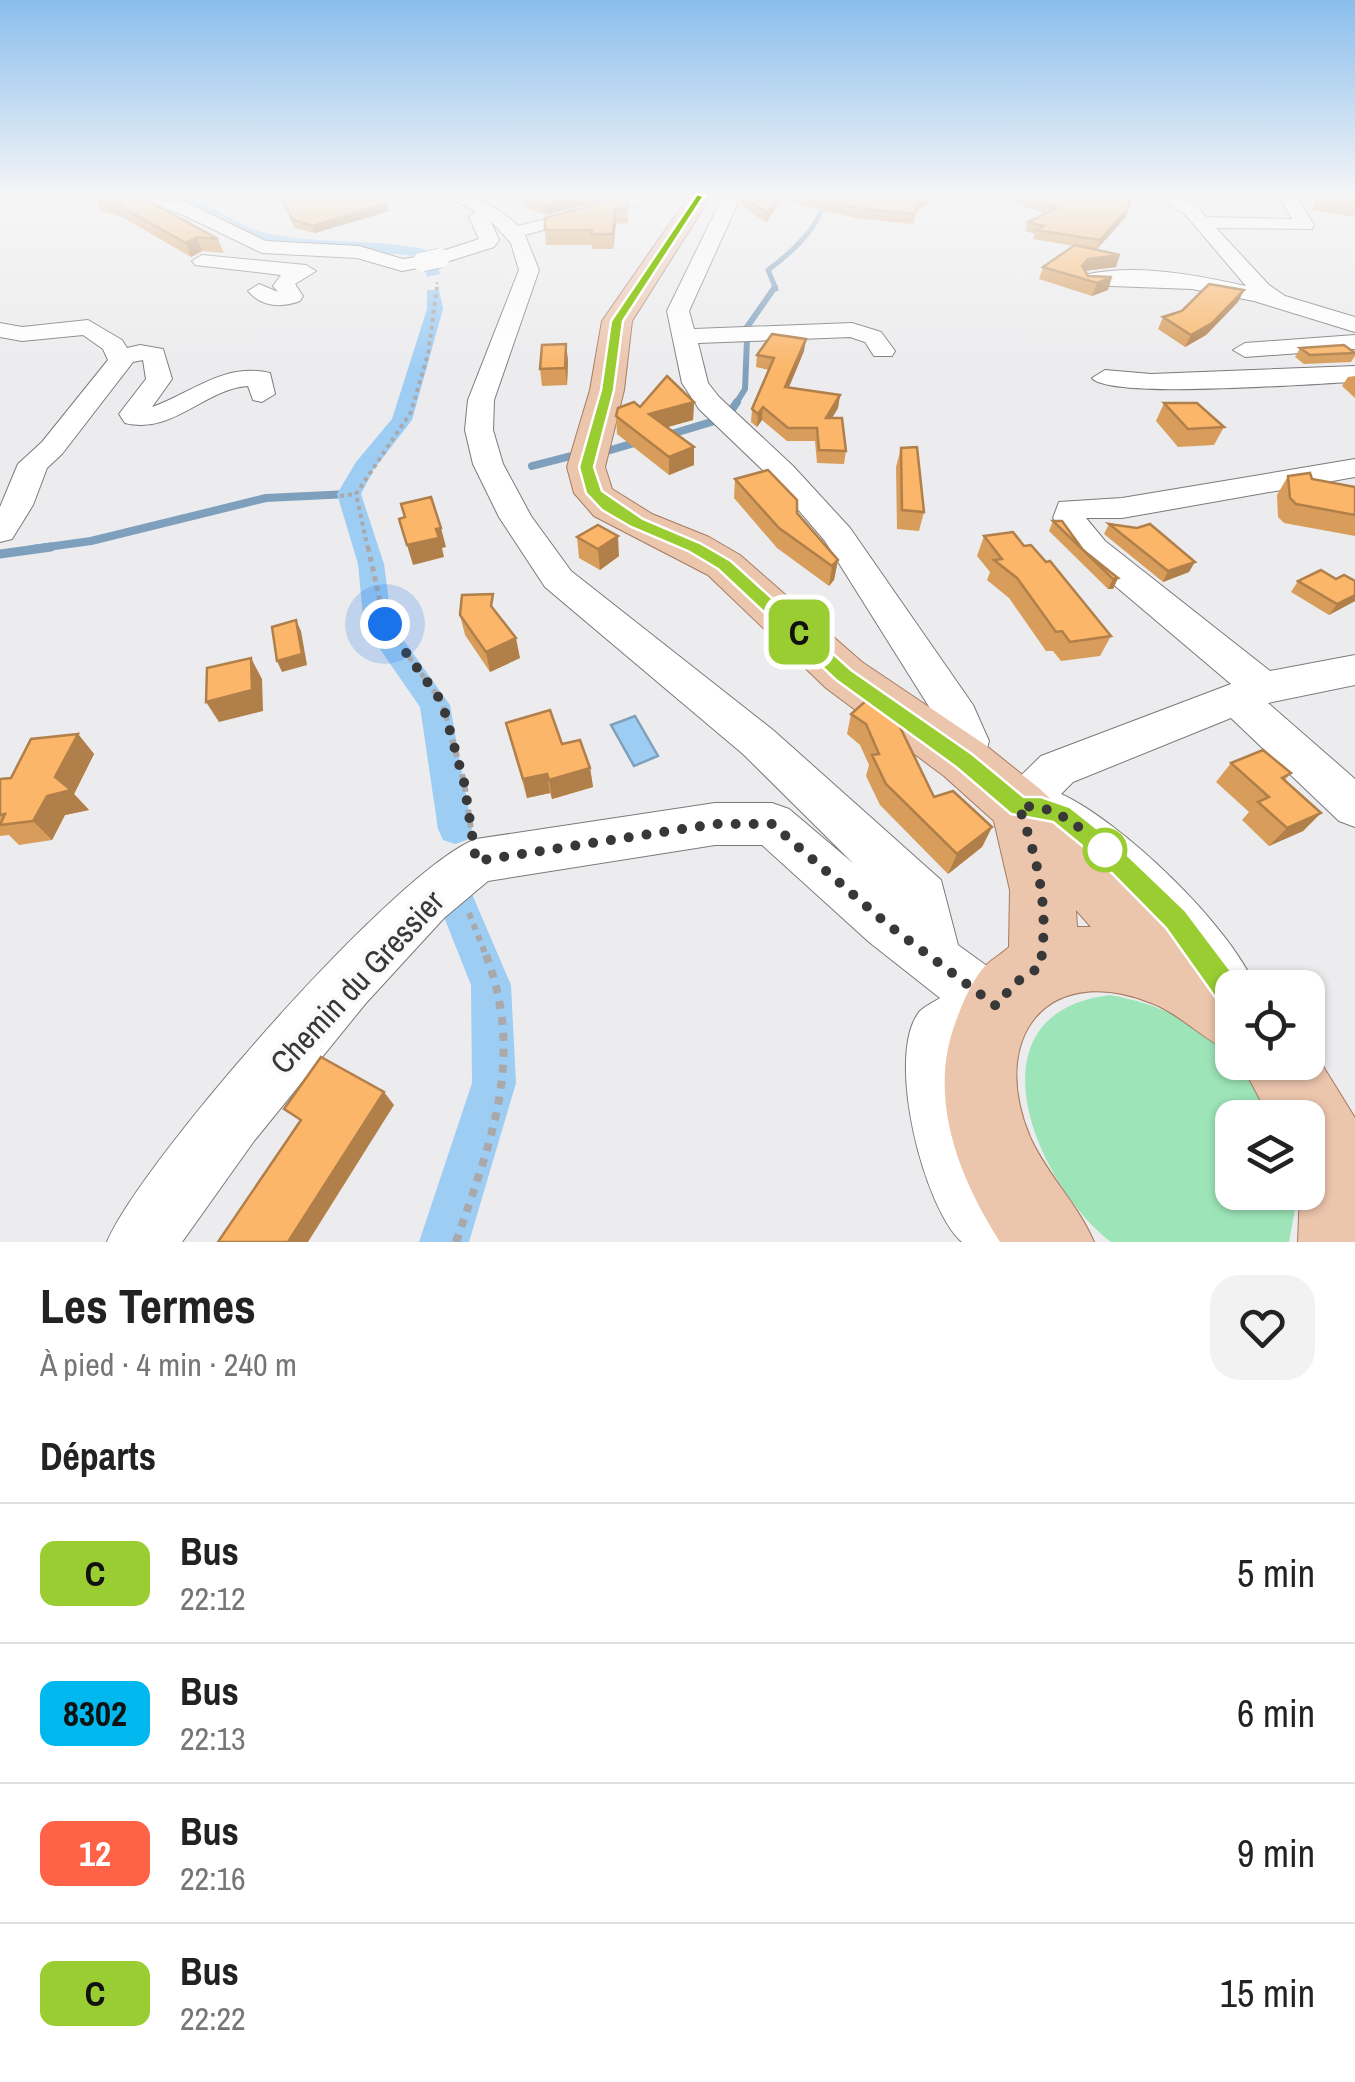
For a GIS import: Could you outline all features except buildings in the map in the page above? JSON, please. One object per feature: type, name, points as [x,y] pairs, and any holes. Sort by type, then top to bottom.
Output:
[{"type":"main road","points":[[662,254],[617,321],[608,390],[586,467],[594,493],[637,523],[694,547],[724,565],[844,675],[964,760],[1019,807],[1128,919],[1215,998]]},
{"type":"main road","points":[[1019,807],[1040,864],[1046,933],[982,1046],[981,1094],[994,1149],[1023,1206],[1052,1242]]},
{"type":"main road","points":[[1018,987],[1081,957],[1129,962],[1215,998]]},
{"type":"main road","points":[[1290,1080],[1312,1111],[1344,1208]]},
{"type":"street","points":[[259,291],[268,298],[288,299],[292,296],[284,286],[285,281],[358,254]]},
{"type":"street","points":[[364,254],[402,265],[449,254]]},
{"type":"street","points":[[527,254],[529,270],[481,400],[479,430],[488,464],[514,518],[558,579],[758,742],[923,897],[935,962]]},
{"type":"street","points":[[705,254],[678,312],[695,383],[838,535],[958,717],[967,741],[964,760]]},
{"type":"street","points":[[1229,254],[1261,290],[1289,303]]},
{"type":"street","points":[[202,261],[306,271]]},
{"type":"street","points":[[1092,280],[1139,277],[1229,289],[1289,303],[1355,325]]},
{"type":"street","points":[[0,330],[22,334],[88,327],[113,345],[120,358],[115,372],[89,396],[52,448],[33,464],[12,495],[0,532]]},
{"type":"street","points":[[682,336],[796,335],[852,330],[873,337],[883,351]]},
{"type":"street","points":[[1245,350],[1355,342]]},
{"type":"street","points":[[120,358],[140,352],[154,354],[159,379],[133,414],[135,417],[156,415],[237,380],[261,379],[262,394]]},
{"type":"street","points":[[1104,378],[1151,382],[1355,374]]},
{"type":"street","points":[[1355,468],[1308,473],[1122,508],[1070,509],[1069,518],[1093,549],[1250,693],[1355,807]]},
{"type":"street","points":[[1019,807],[1057,769],[1250,693],[1355,670]]},
{"type":"street","name":"Chemin du Gressier","points":[[141,1242],[232,1119],[347,984],[426,901],[476,861],[715,824],[772,824],[935,962],[1018,987]]},
{"type":"street","points":[[1013,1242],[971,1207],[943,1135],[936,1082],[940,1032],[1018,987]]},
{"type":"path","points":[[438,290],[440,310],[408,420],[370,468],[356,494],[385,624],[442,702],[464,782],[476,861],[467,908],[500,996],[507,1048],[496,1123],[456,1242]]},
{"type":"path","points":[[340,496],[356,494]]},
{"type":"green space","points":[[1110,995],[1164,1011],[1215,1042],[1215,1080],[1251,1080],[1266,1100],[1215,1100],[1215,1210],[1295,1210],[1289,1242],[1111,1242],[1083,1215],[1058,1181],[1039,1143],[1027,1103],[1026,1066],[1038,1033],[1065,1008]]},
{"type":"water","points":[[635,716],[658,756],[634,766],[611,725]]},
{"type":"waterway","points":[[422,254],[430,259],[432,274]]},
{"type":"waterway","points":[[776,289],[768,270],[787,254]]},
{"type":"waterway","points":[[747,327],[775,287]]},
{"type":"waterway","points":[[433,293],[435,309],[402,420],[364,467],[349,494],[371,564],[378,626],[435,705],[455,829]]},
{"type":"waterway","points":[[735,405],[745,389],[747,339]]},
{"type":"waterway","points":[[731,411],[735,405]]},
{"type":"waterway","points":[[668,435],[718,420]]},
{"type":"waterway","points":[[607,451],[638,442]]},
{"type":"waterway","points":[[532,466],[571,456]]},
{"type":"waterway","points":[[33,549],[91,541],[266,498],[349,494]]},
{"type":"waterway","points":[[0,554],[51,547]]},
{"type":"waterway","points":[[444,1242],[494,1083],[491,985],[459,907]]},
{"type":"bus line","name":"C","points":[[662,254],[617,321],[608,390],[586,467],[594,493],[637,523],[694,547],[724,565],[752,586],[844,675],[964,760],[1019,807],[1029,805],[1062,814],[1106,850],[1176,919],[1215,973]]},
{"type":"route","points":[[385,624],[442,702],[464,782],[476,861],[715,824],[772,824],[887,924],[996,1006],[1015,983],[1040,967],[1046,933],[1040,864],[1019,807],[1029,805],[1062,814],[1105,850]]}]
